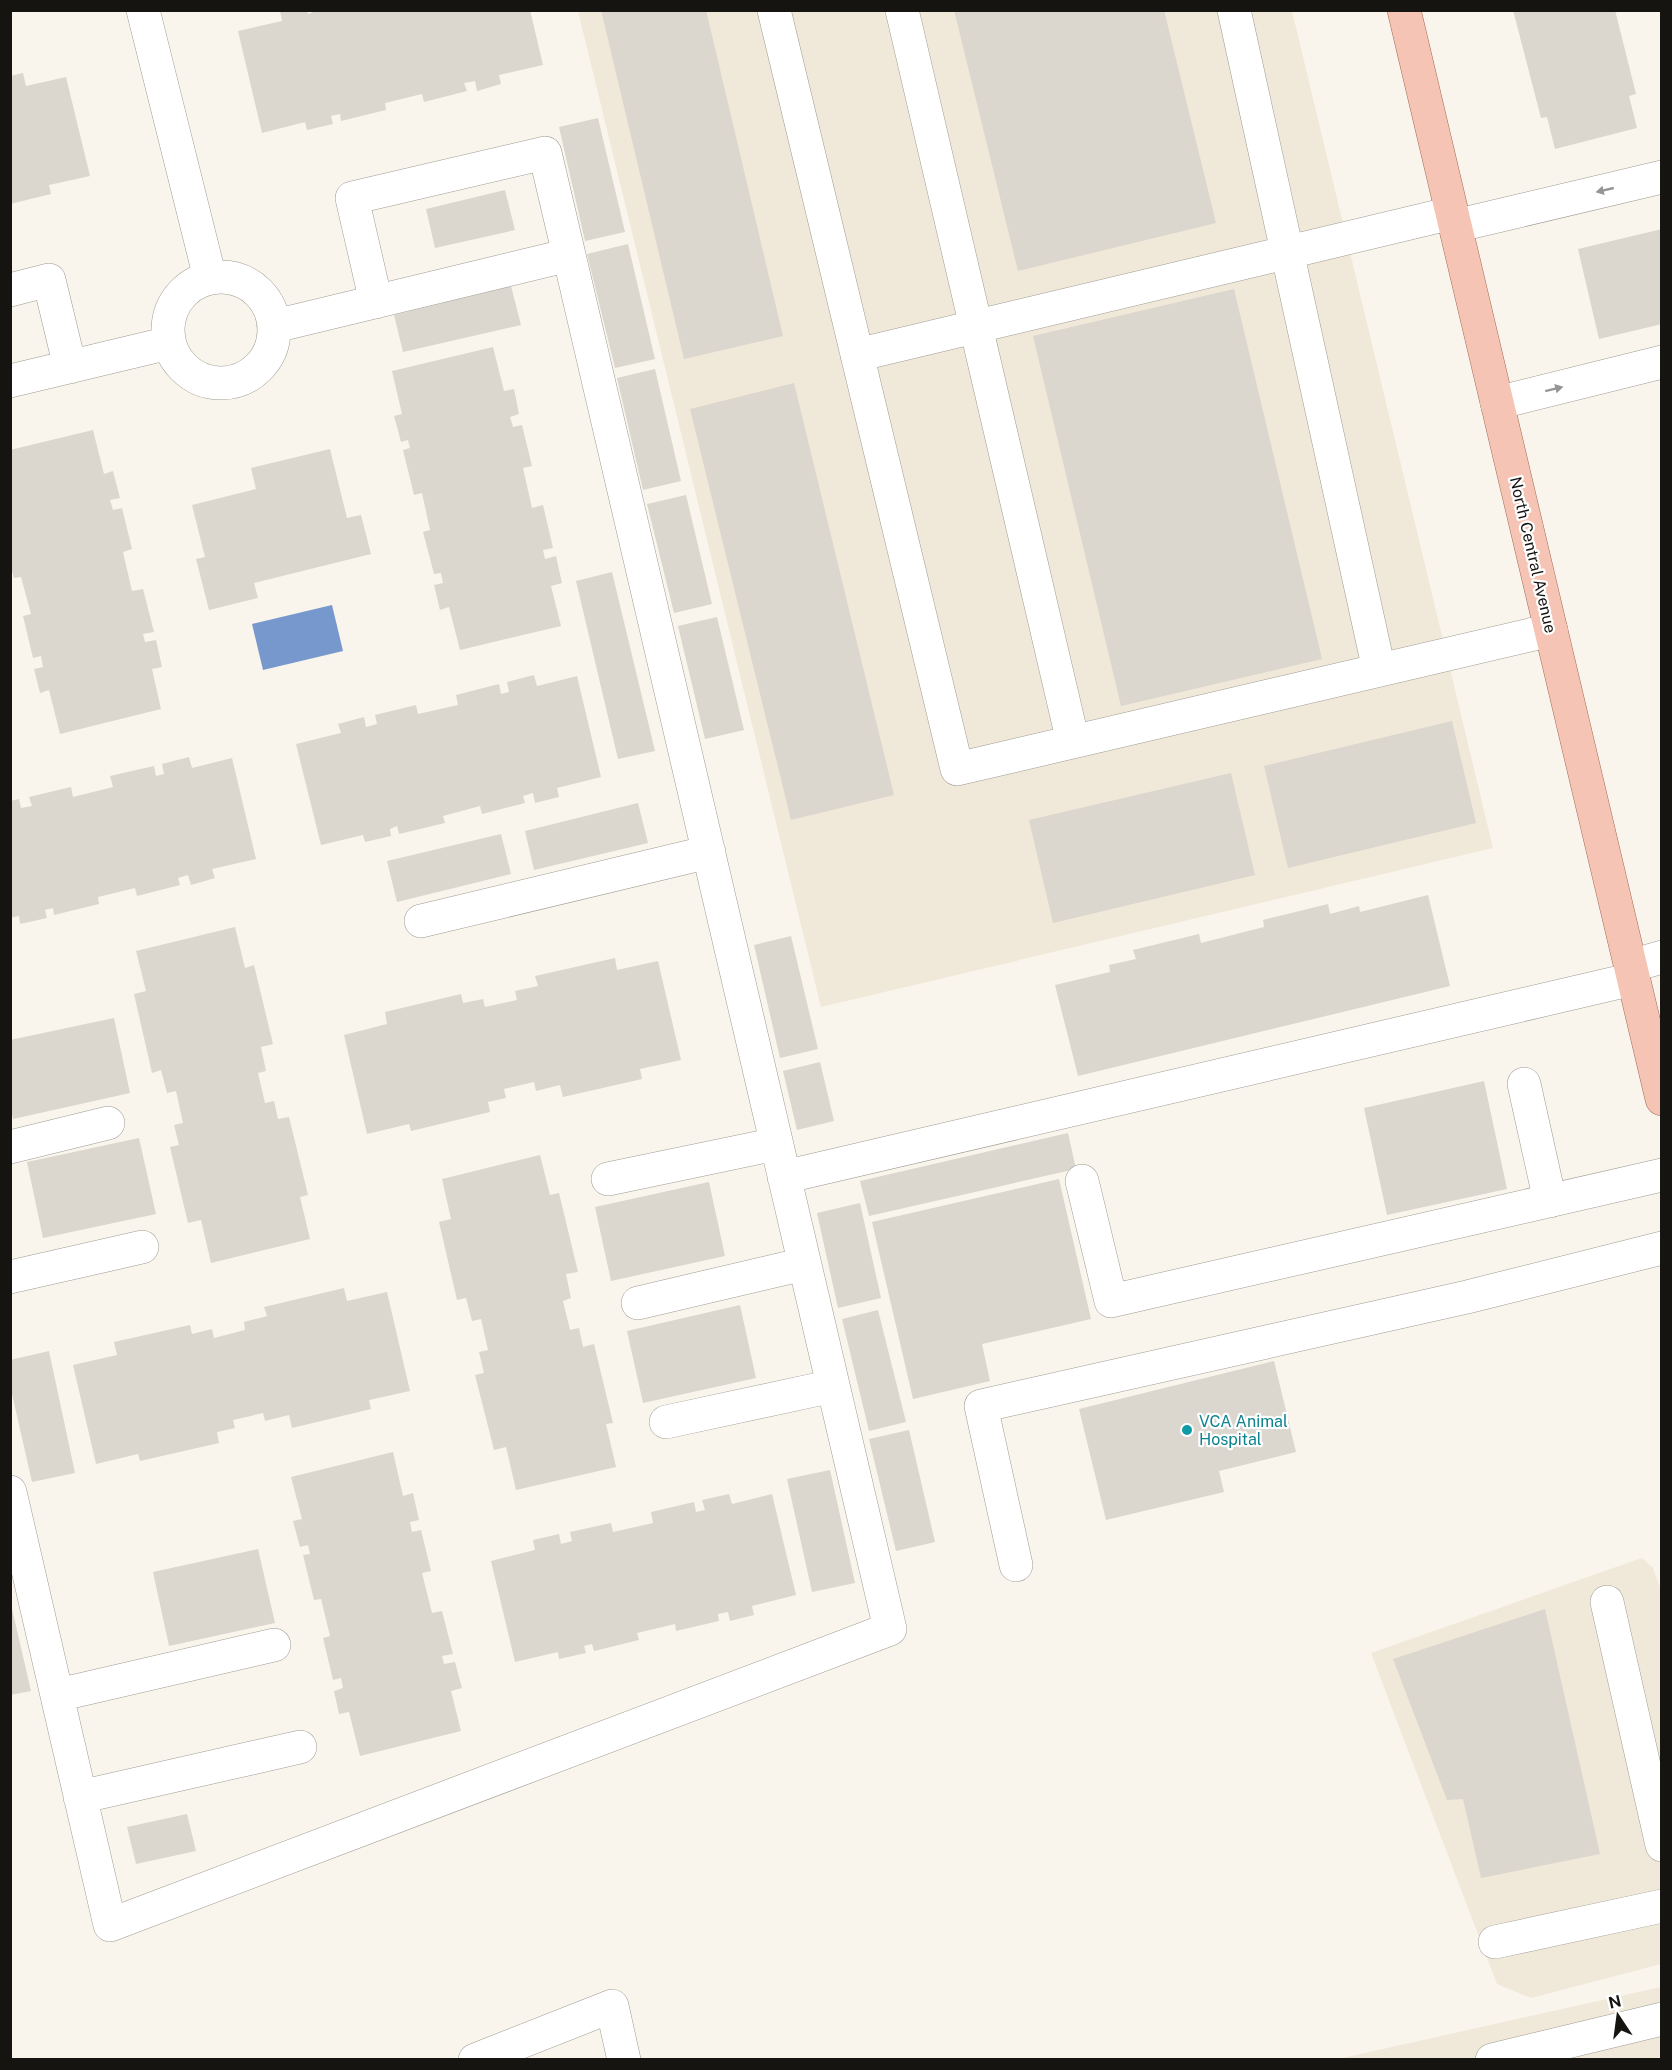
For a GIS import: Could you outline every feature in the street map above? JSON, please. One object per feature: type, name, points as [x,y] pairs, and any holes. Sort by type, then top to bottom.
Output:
[{"type":"main road","name":"North Central Avenue","points":[[1404,10],[1662,1099]]},
{"type":"lane","points":[[142,10],[210,278]]},
{"type":"lane","points":[[774,10],[957,770],[1551,630]]},
{"type":"lane","points":[[902,10],[1073,742]]},
{"type":"lane","points":[[1234,10],[1379,670]]},
{"type":"lane","points":[[10,1492],[110,1924],[890,1629],[545,153],[352,198],[376,302]]},
{"type":"lane","points":[[857,355],[1287,253],[1662,177]]},
{"type":"lane","points":[[275,326],[569,255]]},
{"type":"lane","points":[[228,277],[245,282],[260,293],[270,309],[275,326],[273,345],[265,361],[252,374],[235,381],[218,383],[202,379],[187,371],[176,358],[169,343],[168,326],[172,310],[181,295],[194,285],[210,278],[228,277]]},
{"type":"lane","points":[[10,290],[49,280],[70,367]]},
{"type":"lane","points":[[10,381],[169,343]]},
{"type":"lane","points":[[1497,403],[1662,362]]},
{"type":"lane","points":[[421,921],[709,852]]},
{"type":"lane","points":[[784,1177],[1632,972],[1662,957]]},
{"type":"lane","points":[[1524,1084],[1550,1201]]},
{"type":"lane","points":[[10,1147],[108,1123]]},
{"type":"lane","points":[[608,1179],[776,1144]]},
{"type":"lane","points":[[1082,1181],[1112,1301],[1662,1175]]},
{"type":"lane","points":[[10,1277],[142,1247]]},
{"type":"lane","points":[[1016,1565],[981,1406],[1467,1297],[1662,1248]]},
{"type":"lane","points":[[638,1303],[804,1264]]},
{"type":"lane","points":[[666,1422],[833,1386]]},
{"type":"lane","points":[[1607,1602],[1662,1845]]},
{"type":"lane","points":[[57,1695],[274,1645]]},
{"type":"lane","points":[[80,1797],[300,1747]]},
{"type":"lane","points":[[1495,1942],[1662,1906]]},
{"type":"lane","points":[[475,2060],[612,2007],[624,2060]]},
{"type":"lane","points":[[1491,2060],[1577,2050],[1662,2019]]},
{"type":"shaded area","points":[[578,11],[1292,11],[1493,848],[821,1007]]},
{"type":"shaded area","points":[[1642,1558],[1653,1568],[1662,1593],[1661,1964],[1531,1998],[1497,1984],[1371,1653]]},
{"type":"shaded area","points":[[1661,1987],[1661,2059],[1338,2059]]},
{"type":"water","points":[[332,605],[343,651],[263,670],[252,624]]},
{"type":"building","points":[[307,10],[308,14],[318,10],[530,10],[543,65],[499,75],[501,84],[477,91],[475,81],[464,83],[467,91],[424,102],[422,94],[385,103],[386,110],[341,121],[340,114],[331,116],[333,124],[307,130],[305,122],[262,133],[238,31],[282,21],[280,11]]},
{"type":"building","points":[[601,10],[706,10],[783,336],[684,359]]},
{"type":"building","points":[[954,10],[1164,10],[1216,223],[1018,271]]},
{"type":"building","points":[[1513,10],[1615,10],[1636,94],[1629,96],[1637,128],[1555,149],[1547,117],[1541,118]]},
{"type":"building","points":[[23,73],[26,86],[66,77],[90,176],[49,185],[51,194],[10,204],[10,76]]},
{"type":"building","points":[[598,118],[625,232],[585,241],[559,127]]},
{"type":"building","points":[[505,190],[515,230],[435,248],[426,209]]},
{"type":"building","points":[[1662,229],[1662,324],[1599,339],[1578,249]]},
{"type":"building","points":[[628,244],[655,359],[615,368],[587,254]]},
{"type":"building","points":[[511,286],[521,325],[403,352],[394,315]]},
{"type":"building","points":[[1234,289],[1322,659],[1121,706],[1033,336]]},
{"type":"building","points":[[493,347],[504,391],[514,389],[519,414],[510,417],[513,427],[522,425],[532,466],[523,468],[532,508],[543,505],[553,548],[543,550],[545,559],[556,556],[562,583],[551,586],[561,626],[460,650],[449,607],[440,610],[434,585],[443,583],[441,573],[434,574],[423,532],[430,530],[422,493],[414,495],[403,450],[410,448],[408,440],[401,442],[394,416],[402,414],[392,371]]},
{"type":"building","points":[[655,369],[681,481],[643,490],[617,378]]},
{"type":"building","points":[[794,383],[894,795],[791,820],[690,409]]},
{"type":"building","points":[[93,430],[104,474],[113,471],[120,498],[110,500],[113,510],[122,508],[132,549],[123,552],[132,591],[143,589],[154,632],[143,634],[145,642],[156,640],[162,667],[152,669],[161,709],[60,734],[49,690],[40,693],[34,669],[43,667],[41,656],[33,658],[23,616],[31,614],[21,577],[14,578],[10,565],[10,450]]},
{"type":"building","points":[[330,449],[347,518],[361,515],[371,554],[254,583],[258,598],[209,610],[196,559],[205,557],[192,505],[256,489],[251,468]]},
{"type":"building","points":[[686,495],[712,604],[674,613],[647,504]]},
{"type":"building","points":[[612,572],[655,751],[618,759],[576,581]]},
{"type":"building","points":[[717,617],[744,730],[705,739],[678,626]]},
{"type":"building","points":[[534,675],[537,686],[577,676],[601,777],[557,788],[559,797],[535,803],[533,793],[523,796],[525,803],[482,814],[480,806],[443,816],[445,823],[399,834],[397,826],[390,829],[391,836],[365,842],[363,835],[321,845],[296,744],[341,733],[338,724],[364,717],[366,727],[377,724],[375,715],[416,705],[418,714],[458,705],[456,695],[499,684],[501,694],[509,692],[507,682]]},
{"type":"building","points":[[1452,721],[1476,823],[1288,868],[1264,766]]},
{"type":"building","points":[[189,757],[192,768],[232,758],[256,859],[212,869],[215,878],[191,885],[188,875],[178,878],[180,885],[137,896],[135,888],[98,897],[99,904],[54,915],[53,908],[45,910],[47,918],[20,924],[19,916],[10,918],[10,801],[19,799],[21,808],[32,806],[29,797],[71,787],[73,797],[113,787],[110,776],[154,766],[156,776],[164,774],[162,764]]},
{"type":"building","points":[[1231,773],[1255,875],[1053,923],[1029,820]]},
{"type":"building","points":[[638,803],[648,843],[534,870],[525,831]]},
{"type":"building","points":[[501,834],[511,874],[397,902],[387,861]]},
{"type":"building","points":[[1428,895],[1450,986],[1078,1076],[1055,985],[1110,972],[1109,965],[1136,959],[1133,950],[1199,934],[1201,943],[1264,927],[1263,920],[1328,904],[1330,914],[1359,906],[1360,912]]},
{"type":"building","points":[[235,927],[245,968],[254,965],[273,1044],[261,1047],[266,1071],[258,1073],[265,1103],[274,1101],[278,1119],[289,1117],[308,1195],[300,1197],[310,1239],[211,1263],[201,1220],[188,1223],[170,1147],[179,1145],[174,1125],[183,1123],[176,1091],[167,1093],[161,1070],[152,1073],[134,994],[146,991],[136,951]]},
{"type":"building","points":[[791,936],[818,1049],[780,1058],[754,945]]},
{"type":"building","points":[[615,958],[617,970],[658,961],[681,1060],[640,1069],[642,1079],[563,1097],[560,1085],[536,1091],[534,1082],[504,1089],[506,1098],[488,1102],[490,1112],[411,1131],[409,1124],[367,1134],[344,1035],[387,1024],[385,1012],[461,994],[463,1003],[483,999],[485,1007],[517,1000],[515,991],[538,986],[535,976]]},
{"type":"building","points":[[114,1018],[130,1093],[13,1119],[10,1105],[10,1040]]},
{"type":"building","points":[[820,1062],[834,1121],[797,1130],[783,1071]]},
{"type":"building","points":[[1484,1081],[1507,1189],[1387,1215],[1364,1108]]},
{"type":"building","points":[[1068,1133],[1076,1169],[869,1216],[860,1181]]},
{"type":"building","points":[[139,1138],[156,1214],[43,1238],[27,1162]]},
{"type":"building","points":[[540,1155],[550,1195],[559,1193],[578,1272],[566,1274],[571,1298],[563,1301],[570,1330],[579,1328],[583,1347],[594,1344],[613,1423],[606,1424],[616,1467],[516,1490],[506,1447],[494,1450],[475,1375],[484,1373],[479,1352],[488,1350],[481,1319],[472,1321],[466,1298],[457,1300],[439,1222],[451,1219],[442,1179]]},
{"type":"building","points":[[1059,1179],[1091,1319],[982,1344],[990,1381],[913,1399],[872,1222]]},
{"type":"building","points":[[709,1182],[725,1256],[611,1281],[595,1207]]},
{"type":"building","points":[[860,1203],[881,1298],[838,1308],[817,1213]]},
{"type":"building","points":[[344,1288],[347,1301],[387,1292],[410,1391],[369,1400],[371,1409],[292,1428],[289,1415],[265,1421],[263,1413],[233,1420],[235,1428],[217,1432],[219,1443],[140,1461],[138,1454],[96,1464],[73,1365],[117,1355],[114,1342],[190,1325],[192,1334],[212,1329],[214,1338],[245,1330],[244,1322],[267,1316],[264,1307]]},
{"type":"building","points":[[740,1305],[756,1378],[643,1403],[627,1331]]},
{"type":"building","points":[[878,1310],[906,1422],[869,1431],[842,1319]]},
{"type":"building","points":[[49,1351],[75,1473],[32,1482],[10,1385],[10,1360]]},
{"type":"building","name":"VCA Animal Hospital","points":[[1274,1361],[1296,1452],[1219,1471],[1224,1492],[1106,1520],[1079,1409]]},
{"type":"building","points":[[909,1430],[935,1542],[896,1551],[869,1439]]},
{"type":"building","points":[[393,1452],[403,1496],[413,1493],[419,1520],[410,1522],[412,1532],[421,1530],[431,1571],[422,1573],[432,1613],[442,1611],[453,1654],[442,1656],[444,1664],[455,1662],[462,1688],[451,1691],[461,1731],[360,1756],[349,1712],[339,1714],[334,1691],[343,1688],[341,1678],[333,1680],[323,1638],[330,1636],[321,1599],[314,1600],[303,1555],[310,1554],[308,1545],[300,1547],[293,1521],[302,1519],[291,1477]]},
{"type":"building","points":[[830,1470],[855,1583],[812,1592],[787,1479]]},
{"type":"building","points":[[729,1494],[732,1504],[772,1494],[796,1595],[752,1606],[754,1615],[730,1621],[728,1612],[718,1614],[719,1621],[676,1631],[675,1624],[637,1633],[639,1640],[594,1651],[592,1644],[584,1646],[586,1653],[559,1659],[558,1652],[515,1662],[491,1561],[535,1550],[533,1540],[559,1534],[561,1544],[572,1541],[570,1532],[611,1523],[613,1532],[653,1523],[651,1512],[694,1502],[696,1512],[705,1510],[702,1500]]},
{"type":"building","points":[[258,1549],[275,1623],[169,1646],[153,1572]]},
{"type":"building","points":[[10,1600],[31,1691],[10,1695]]},
{"type":"building","points":[[1545,1609],[1600,1854],[1481,1878],[1463,1799],[1447,1800],[1393,1659]]},
{"type":"building","points":[[187,1814],[196,1851],[136,1864],[127,1827]]},
{"type":"place","name":"VCA Animal Hospital","points":[[1187,1430]]}]
